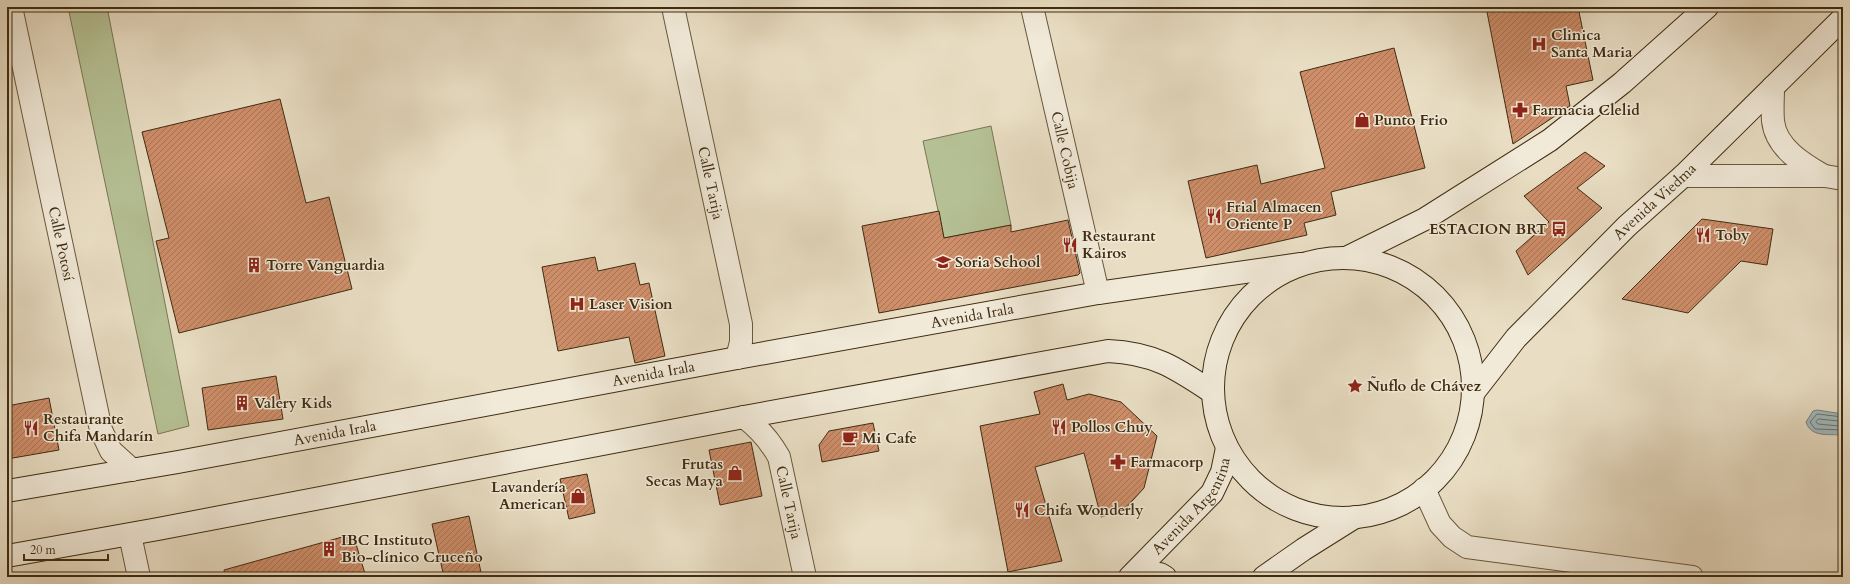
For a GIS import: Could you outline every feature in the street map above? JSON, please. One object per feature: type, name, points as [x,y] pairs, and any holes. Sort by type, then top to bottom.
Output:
[{"type":"main road","name":"Calle Potosí","points":[[11,7],[101,430],[111,451],[132,470]]},
{"type":"main road","name":"Calle Tarija","points":[[673,7],[741,324],[741,342],[736,358]]},
{"type":"main road","name":"Calle Cobija","points":[[1032,7],[1098,293]]},
{"type":"main road","points":[[1346,258],[1424,219],[1550,140],[1622,83],[1707,7]]},
{"type":"main road","name":"Avenida Viedma","points":[[1474,392],[1516,338],[1627,226],[1684,176],[1843,18]]},
{"type":"main road","points":[[1773,87],[1774,122],[1781,142],[1800,162],[1834,178]]},
{"type":"main road","points":[[1684,176],[1834,178]]},
{"type":"main road","points":[[1346,258],[1380,263],[1400,270],[1425,286],[1440,300],[1458,325],[1467,343],[1473,368],[1474,392],[1471,414],[1460,447],[1447,467],[1424,490],[1392,508],[1374,514],[1355,517],[1324,516],[1294,509],[1267,494],[1251,480],[1238,465],[1227,448],[1217,421],[1212,392],[1214,366],[1220,343],[1237,312],[1252,294],[1270,280],[1301,264],[1324,259],[1346,258]]},
{"type":"main road","name":"Avenida Irala","points":[[7,491],[132,470],[736,358],[1098,293],[1301,264]]},
{"type":"main road","points":[[7,556],[744,417],[1108,351],[1130,352],[1156,359],[1180,370],[1212,392]]},
{"type":"main road","name":"Calle Tarija","points":[[744,417],[757,427],[770,441],[779,457],[806,577]]},
{"type":"main road","name":"Avenida Argentina","points":[[1132,575],[1212,493],[1222,472],[1227,448]]},
{"type":"main road","points":[[1424,490],[1440,524],[1452,537],[1467,547],[1692,577]]},
{"type":"main road","points":[[1264,577],[1304,549],[1355,517]]},
{"type":"main road","points":[[130,534],[139,577]]},
{"type":"main road","points":[[1132,575],[1160,574],[1165,577]]},
{"type":"green space","points":[[68,7],[107,7],[189,426],[158,434]]},
{"type":"green space","points":[[991,126],[1011,225],[944,238],[923,141]]},
{"type":"water","points":[[1817,410],[1843,414],[1843,434],[1820,434],[1811,430],[1806,422],[1813,411]]},
{"type":"building","name":"Clinica Santa Maria","points":[[1486,7],[1578,7],[1593,80],[1566,86],[1570,106],[1513,144]]},
{"type":"building","points":[[1394,48],[1425,168],[1331,192],[1336,215],[1304,223],[1307,235],[1206,258],[1188,181],[1257,165],[1261,184],[1325,168],[1300,72]]},
{"type":"building","points":[[280,99],[306,203],[329,197],[352,289],[179,333],[156,241],[169,238],[142,132]]},
{"type":"building","points":[[1585,152],[1605,166],[1577,188],[1602,208],[1528,275],[1516,251],[1549,222],[1524,196]]},
{"type":"building","name":"Soria School","points":[[939,211],[944,238],[1011,225],[1011,232],[1068,220],[1080,273],[1078,275],[879,313],[862,226]]},
{"type":"building","points":[[1702,219],[1773,229],[1767,265],[1741,261],[1688,313],[1622,299]]},
{"type":"building","points":[[595,257],[598,271],[635,263],[640,285],[649,283],[665,356],[635,363],[629,337],[558,351],[542,267]]},
{"type":"building","name":"Valery Kids","points":[[276,376],[283,419],[208,430],[202,388]]},
{"type":"building","points":[[1063,384],[1067,400],[1089,394],[1121,402],[1157,436],[1144,488],[1123,511],[1101,517],[1084,453],[1035,467],[1062,561],[1008,572],[980,426],[1040,414],[1034,392]]},
{"type":"building","name":"Restaurante Chifa Mandarín","points":[[49,398],[59,450],[7,459],[7,406]]},
{"type":"building","name":"Mi Cafe","points":[[873,423],[879,451],[822,462],[819,445],[829,431]]},
{"type":"building","name":"Frutas Secas Maya","points":[[751,442],[762,496],[720,505],[709,450]]},
{"type":"building","name":"Lavandería American","points":[[587,474],[595,513],[569,519],[560,479]]},
{"type":"building","points":[[469,516],[482,577],[444,577],[432,524]]},
{"type":"building","name":"IBC Instituto Bio-clínico Cruceño","points":[[353,534],[366,577],[225,577],[224,570]]},
{"type":"place","name":"Clinica Santa Maria","points":[[1539,44]]},
{"type":"place","name":"Farmacia Clelid","points":[[1520,110]]},
{"type":"place","name":"Punto Frio","points":[[1362,120]]},
{"type":"place","name":"Frial Almacen Oriente P","points":[[1214,216]]},
{"type":"place","name":"ESTACION BRT","points":[[1559,229]]},
{"type":"place","name":"Toby","points":[[1703,235]]},
{"type":"place","name":"Restaurant Kairos","points":[[1070,245]]},
{"type":"place","name":"Soria School","points":[[943,262]]},
{"type":"place","name":"Torre Vanguardia","points":[[254,265]]},
{"type":"place","name":"Laser Vision","points":[[577,304]]},
{"type":"place","name":"Ñuflo de Chávez","points":[[1355,386]]},
{"type":"place","name":"Valery Kids","points":[[242,403]]},
{"type":"place","name":"Pollos Chuy","points":[[1059,427]]},
{"type":"place","name":"Restaurante Chifa Mandarín","points":[[31,428]]},
{"type":"place","name":"Mi Cafe","points":[[850,438]]},
{"type":"place","name":"Farmacorp","points":[[1118,462]]},
{"type":"place","name":"Frutas Secas Maya","points":[[735,473]]},
{"type":"place","name":"Lavandería American","points":[[578,496]]},
{"type":"place","name":"Chifa Wonderly","points":[[1022,510]]},
{"type":"place","name":"IBC Instituto Bio-clínico Cruceño","points":[[329,549]]}]
